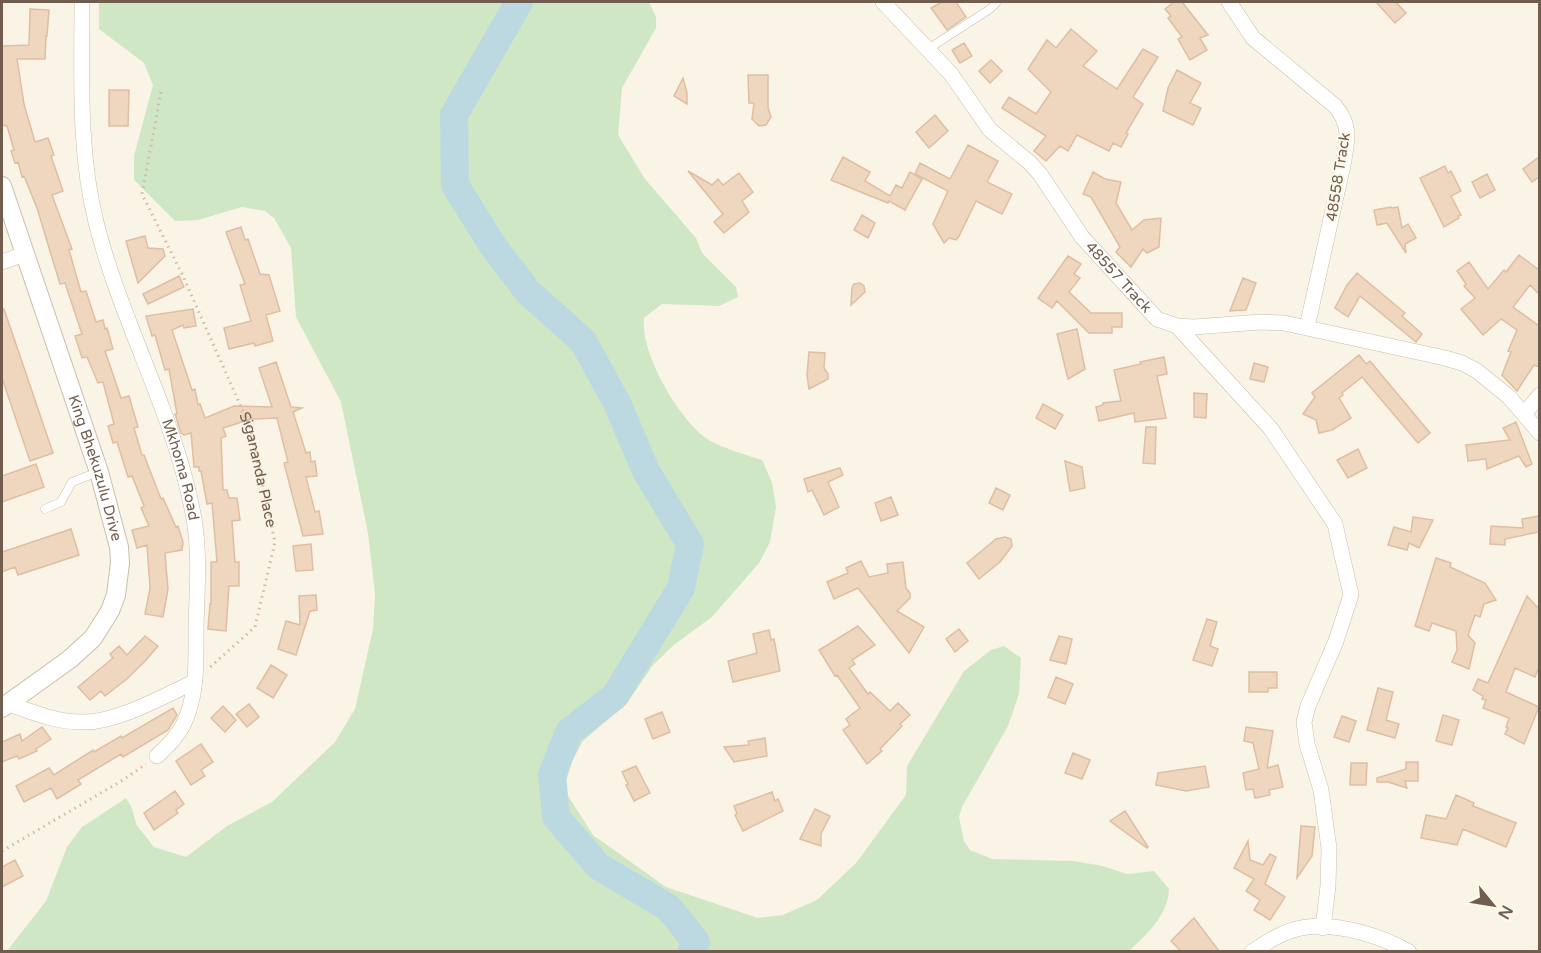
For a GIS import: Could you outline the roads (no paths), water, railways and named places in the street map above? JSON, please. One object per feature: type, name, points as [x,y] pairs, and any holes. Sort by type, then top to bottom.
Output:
[{"type":"street","name":"Mkhoma Road","points":[[82,2],[82,117],[95,220],[111,272],[170,432],[189,492],[194,520],[198,561],[196,664],[190,711],[183,726],[158,756]]},
{"type":"street","name":"48557 Track","points":[[883,2],[951,74],[990,130],[1020,154],[1040,174],[1082,237],[1151,314],[1165,324],[1177,326],[1284,323],[1445,358],[1462,363],[1492,382],[1509,397],[1539,433]]},
{"type":"street","name":"48558 Track","points":[[1229,2],[1253,38],[1335,106],[1346,124],[1347,139],[1341,176],[1307,327]]},
{"type":"street","name":"King Bhekuzulu Drive","points":[[2,186],[99,472],[119,547],[119,580],[110,611],[93,638],[82,649],[5,706]]},
{"type":"street","points":[[2,262],[25,254]]},
{"type":"street","points":[[1177,326],[1271,429],[1335,524],[1351,596],[1340,631],[1308,706],[1304,722],[1307,744],[1322,790],[1329,848],[1328,886],[1323,928]]},
{"type":"street","points":[[1524,414],[1539,395]]},
{"type":"street","points":[[5,706],[47,717],[83,723],[116,715],[152,702],[194,682]]},
{"type":"street","points":[[1252,951],[1282,935],[1306,927],[1366,933],[1409,951]]},
{"type":"lane","points":[[928,49],[990,9],[996,2]]},
{"type":"lane","points":[[45,508],[61,502],[72,482],[99,472]]},
{"type":"waterway","points":[[519,2],[454,115],[455,185],[493,246],[528,292],[583,341],[617,403],[646,471],[690,544],[681,588],[615,696],[569,732],[552,775],[556,817],[598,866],[669,908],[696,942],[691,952]]}]
